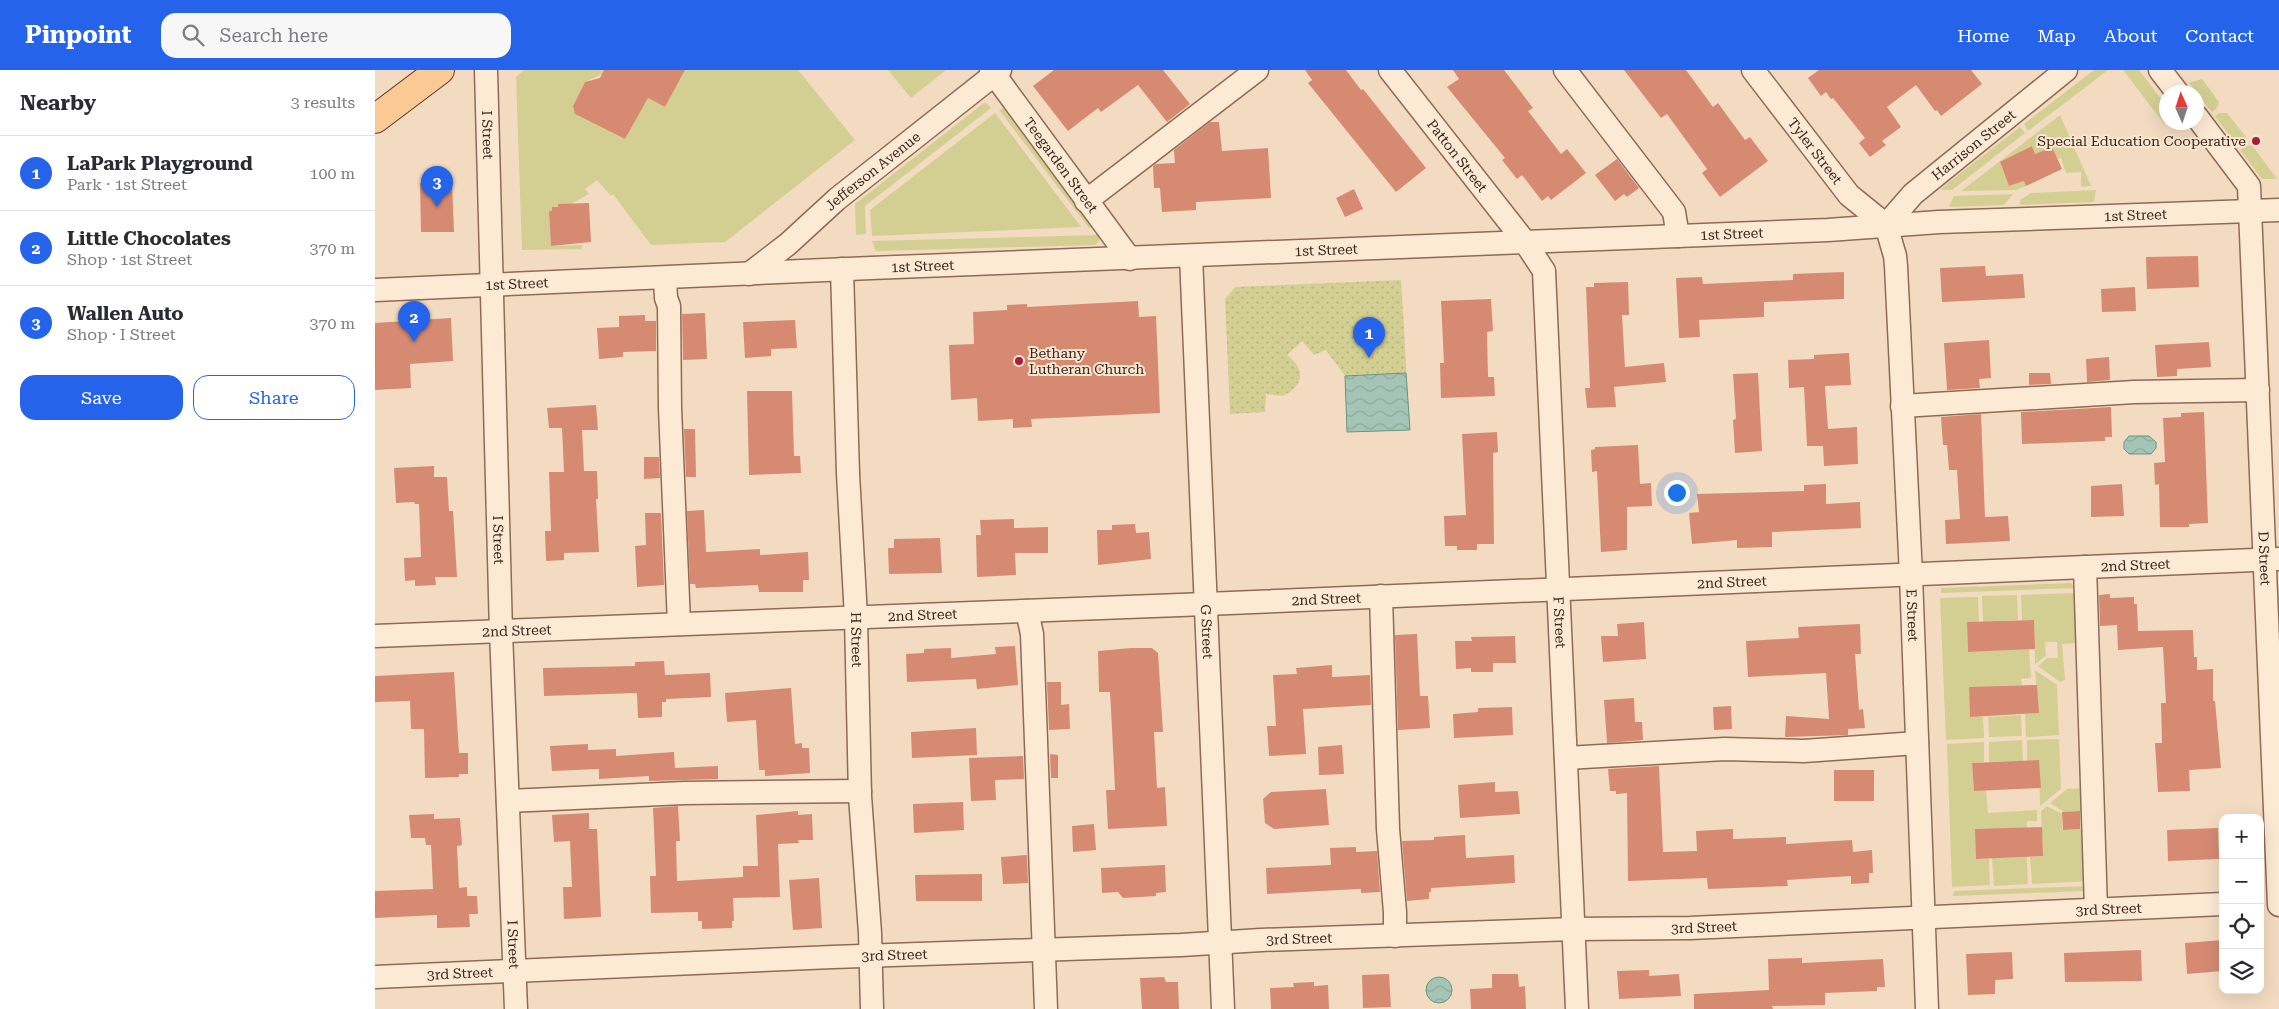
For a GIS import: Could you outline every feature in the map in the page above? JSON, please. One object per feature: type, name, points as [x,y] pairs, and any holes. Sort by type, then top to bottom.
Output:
[{"type":"main road","points":[[375,119],[440,70]]},
{"type":"street","name":"I Street","points":[[486,70],[501,632],[516,1009]]},
{"type":"street","points":[[1086,201],[1257,70]]},
{"type":"street","name":"Patton Street","points":[[1390,70],[1525,242]]},
{"type":"street","points":[[1565,70],[1674,212],[1678,236]]},
{"type":"street","name":"Tyler Street","points":[[1753,70],[1849,195],[1886,225]]},
{"type":"street","name":"Harrison Street","points":[[1886,225],[1913,194],[2066,70]]},
{"type":"street","points":[[2160,70],[2172,85]]},
{"type":"street","name":"Teegarden Street","points":[[995,72],[1086,201],[1130,259]]},
{"type":"street","name":"Jefferson Avenue","points":[[749,274],[789,244],[837,199],[995,72]]},
{"type":"street","name":"D Street","points":[[2204,126],[2249,186],[2258,390],[2272,559],[2279,905]]},
{"type":"street","name":"1st Street","points":[[375,290],[1843,229],[1886,225],[2279,210]]},
{"type":"street","name":"E Street","points":[[1886,225],[1895,256],[1911,575],[1927,1009]]},
{"type":"street","name":"F Street","points":[[1525,242],[1544,271],[1577,1009]]},
{"type":"street","name":"G Street","points":[[1191,256],[1223,1009]]},
{"type":"street","name":"H Street","points":[[842,270],[848,474],[856,617],[860,791],[871,956],[872,1009]]},
{"type":"street","points":[[665,278],[666,298],[669,306],[670,408],[679,624]]},
{"type":"street","points":[[1902,406],[2134,392],[2258,390]]},
{"type":"street","name":"2nd Street","points":[[375,636],[1206,604],[2272,559]]},
{"type":"street","points":[[2085,567],[2095,909]]},
{"type":"street","points":[[1381,596],[1388,829],[1395,912],[1395,936]]},
{"type":"street","points":[[1027,611],[1031,634],[1046,1009]]},
{"type":"street","points":[[1566,758],[1725,749],[1804,751],[1917,743]]},
{"type":"street","points":[[508,802],[684,793],[860,791]]},
{"type":"street","points":[[2264,902],[2279,901]]},
{"type":"street","name":"3rd Street","points":[[375,977],[1221,942],[1573,929],[1690,928],[2219,904]]},
{"type":"shaded area","points":[[524,70],[604,70],[602,74],[585,82],[573,106],[575,114],[621,137],[627,135],[648,98],[665,107],[685,70],[798,70],[855,140],[725,242],[651,245],[613,194],[611,196],[597,180],[585,189],[589,194],[571,204],[558,204],[558,207],[552,207],[552,211],[549,211],[551,246],[582,245],[582,249],[522,250],[516,77]]},
{"type":"shaded area","points":[[888,70],[946,70],[911,98]]},
{"type":"shaded area","points":[[2094,70],[2108,70],[2028,131],[2024,124]]},
{"type":"shaded area","points":[[2123,70],[2139,70],[2159,96],[2159,117]]},
{"type":"shaded area","points":[[2202,79],[2219,102],[2217,108],[2212,112],[2204,102],[2204,85],[2191,85],[2189,83]]},
{"type":"shaded area","points":[[985,102],[991,108],[865,206],[866,234],[856,235],[855,204]]},
{"type":"shaded area","points":[[1004,108],[1096,227],[1089,228],[999,110]]},
{"type":"shaded area","points":[[995,113],[1081,227],[872,236],[870,210]]},
{"type":"shaded area","points":[[2219,113],[2227,113],[2246,137],[2237,146],[2215,116]]},
{"type":"shaded area","points":[[2060,115],[2091,186],[2081,187],[2081,172],[2066,173],[2061,158],[2057,159],[2052,147],[2035,154],[2032,146],[2000,163],[2009,186],[2024,181],[2026,186],[2016,190],[1961,191]]},
{"type":"shaded area","points":[[2020,127],[2025,133],[1952,190],[1941,190],[1944,186]]},
{"type":"shaded area","points":[[2252,145],[2277,179],[2262,179],[2240,150]]},
{"type":"shaded area","points":[[2096,190],[2094,202],[2020,205],[2020,200],[2031,193]]},
{"type":"shaded area","points":[[2013,194],[2004,205],[1949,206],[1954,196]]},
{"type":"shaded area","points":[[1099,235],[1099,241],[1095,245],[876,251],[872,241]]},
{"type":"shaded area","points":[[1401,280],[1410,430],[1347,432],[1345,376],[1326,350],[1314,355],[1302,341],[1287,355],[1293,360],[1300,371],[1299,382],[1295,387],[1283,396],[1266,394],[1265,412],[1230,414],[1225,299],[1235,287]]},
{"type":"shaded area","points":[[2071,583],[2075,588],[1941,593],[1941,588]]},
{"type":"shaded area","points":[[2076,593],[2079,643],[2062,644],[2065,680],[2060,682],[2038,666],[2047,658],[2058,658],[2057,642],[2045,642],[2046,656],[2035,664],[2034,620],[2022,620],[2021,595]]},
{"type":"shaded area","points":[[2017,595],[2018,620],[1983,622],[1982,596]]},
{"type":"shaded area","points":[[1978,597],[1979,622],[1967,623],[1968,652],[2029,649],[2031,678],[2021,679],[2022,685],[1969,688],[1970,717],[1983,717],[1984,738],[1946,740],[1940,598]]},
{"type":"shaded area","points":[[2035,670],[2057,685],[2059,735],[2026,737],[2025,714],[2039,713]]},
{"type":"shaded area","points":[[2021,715],[2022,736],[1989,737],[1988,717]]},
{"type":"shaded area","points":[[2059,739],[2061,789],[2040,806],[2039,760],[2027,761],[2027,740]]},
{"type":"shaded area","points":[[2022,740],[2023,761],[1989,762],[1989,742]]},
{"type":"shaded area","points":[[1984,742],[1984,762],[1972,763],[1974,791],[1986,790],[1988,813],[2037,810],[2037,821],[2027,821],[2027,828],[1977,859],[1989,859],[1990,885],[1952,887],[1947,744]]},
{"type":"shaded area","points":[[2083,788],[2090,881],[2032,884],[2030,857],[2043,856],[2041,811],[2047,806],[2062,814],[2062,830],[2081,829],[2081,811],[2064,812],[2050,803],[2067,789]]},
{"type":"shaded area","points":[[2027,857],[2028,884],[1994,886],[1992,858]]},
{"type":"shaded area","points":[[2089,886],[2086,891],[1953,896],[1954,891]]},
{"type":"water","points":[[1406,373],[1410,430],[1347,432],[1345,376]]},
{"type":"water","points":[[2129,436],[2149,436],[2156,442],[2156,448],[2151,454],[2129,454],[2124,449],[2124,442]]},
{"type":"water","points":[[1439,977],[1448,981],[1452,990],[1448,999],[1439,1003],[1430,999],[1426,990],[1430,981]]},
{"type":"building","points":[[604,70],[685,70],[665,107],[648,98],[625,139],[575,114],[573,106],[585,82],[600,78]]},
{"type":"building","points":[[1054,70],[1163,70],[1190,104],[1167,122],[1138,85],[1101,112],[1098,108],[1068,131],[1033,86]]},
{"type":"building","points":[[1305,70],[1346,70],[1426,168],[1396,192],[1308,83],[1312,80]]},
{"type":"building","points":[[1453,70],[1504,70],[1533,108],[1528,111],[1561,154],[1567,149],[1586,173],[1551,200],[1548,196],[1542,201],[1522,175],[1517,179],[1502,160],[1505,158],[1447,87],[1459,79]]},
{"type":"building","points":[[1624,70],[1686,70],[1713,107],[1718,103],[1745,140],[1750,137],[1768,161],[1720,197],[1702,173],[1707,169],[1667,114],[1661,118]]},
{"type":"building","points":[[1819,70],[1971,70],[1982,84],[1941,116],[1937,110],[1935,111],[1916,85],[1887,107],[1901,127],[1882,141],[1886,145],[1870,157],[1859,143],[1865,138],[1833,98],[1831,99],[1826,92],[1821,96],[1808,78]]},
{"type":"building","points":[[1210,122],[1219,122],[1222,151],[1268,148],[1271,198],[1196,202],[1196,210],[1162,212],[1160,188],[1154,188],[1153,166],[1156,164],[1175,163],[1174,150]]},
{"type":"building","points":[[2032,146],[2035,154],[2052,147],[2062,169],[2026,186],[2024,181],[2009,186],[2000,162]]},
{"type":"building","points":[[1617,159],[1639,188],[1627,197],[1624,194],[1615,201],[1595,175]]},
{"type":"building","points":[[452,182],[454,232],[421,232],[420,183]]},
{"type":"building","points":[[1354,189],[1363,209],[1345,217],[1336,198]]},
{"type":"building","points":[[589,203],[591,242],[551,246],[549,211],[552,211],[552,207],[558,207],[558,204]]},
{"type":"building","points":[[2198,256],[2199,287],[2147,289],[2146,257]]},
{"type":"building","points":[[1985,266],[1986,276],[2023,274],[2025,298],[1942,302],[1940,268]]},
{"type":"building","points":[[1844,272],[1844,299],[1764,302],[1764,317],[1699,320],[1700,337],[1679,338],[1676,278],[1702,277],[1703,284],[1793,280],[1793,274]]},
{"type":"building","points":[[1628,282],[1629,315],[1622,315],[1625,367],[1664,363],[1666,382],[1614,387],[1616,407],[1587,408],[1585,388],[1590,388],[1586,287],[1594,287],[1594,283]]},
{"type":"building","points":[[2135,287],[2136,311],[2102,312],[2101,289]]},
{"type":"building","points":[[1491,299],[1493,331],[1487,332],[1488,377],[1494,377],[1495,396],[1441,398],[1440,363],[1444,363],[1441,301]]},
{"type":"building","name":"Bethany Lutheran Church","points":[[1138,301],[1139,317],[1156,316],[1160,413],[1031,419],[1032,427],[1013,428],[1013,419],[978,421],[977,398],[951,400],[949,345],[974,344],[973,312],[1007,310],[1007,305],[1027,304],[1027,307]]},
{"type":"building","points":[[705,313],[707,359],[683,360],[682,314]]},
{"type":"building","points":[[645,315],[645,321],[656,321],[656,351],[623,352],[623,357],[599,359],[597,328],[619,327],[619,316]]},
{"type":"building","points":[[451,318],[453,361],[410,364],[411,388],[375,390],[375,323]]},
{"type":"building","points":[[795,320],[797,348],[771,349],[771,356],[745,358],[743,322]]},
{"type":"building","points":[[1989,340],[1991,378],[1979,379],[1980,388],[1947,390],[1944,343]]},
{"type":"building","points":[[2209,342],[2211,367],[2177,369],[2177,376],[2157,377],[2155,345]]},
{"type":"building","points":[[1849,353],[1851,385],[1825,386],[1828,429],[1857,427],[1858,464],[1824,466],[1823,446],[1807,446],[1804,387],[1789,388],[1788,360],[1814,359],[1814,355]]},
{"type":"building","points":[[2109,357],[2110,380],[2087,382],[2086,359]]},
{"type":"building","points":[[1758,373],[1762,451],[1735,453],[1733,420],[1736,419],[1733,374]]},
{"type":"building","points":[[2029,373],[2050,373],[2051,384],[2029,385]]},
{"type":"building","points":[[747,391],[792,391],[794,456],[800,456],[801,473],[749,475]]},
{"type":"building","points":[[596,405],[598,430],[582,430],[584,471],[597,471],[598,499],[596,499],[599,552],[564,553],[564,560],[546,561],[545,531],[551,531],[549,472],[564,472],[562,428],[549,428],[547,408]]},
{"type":"building","points":[[2111,407],[2112,437],[2105,437],[2105,441],[2022,444],[2021,412]]},
{"type":"building","points":[[2204,412],[2208,523],[2189,524],[2189,527],[2160,527],[2159,484],[2155,485],[2154,463],[2165,462],[2163,418],[2181,417],[2181,413]]},
{"type":"building","points":[[1981,414],[1985,517],[2008,516],[2010,541],[1946,544],[1945,520],[1960,519],[1957,470],[1949,470],[1947,445],[1943,445],[1941,417]]},
{"type":"building","points":[[684,429],[695,429],[696,477],[686,477]]},
{"type":"building","points":[[1497,432],[1498,452],[1493,453],[1494,544],[1477,544],[1477,550],[1457,550],[1457,546],[1445,546],[1444,516],[1466,515],[1462,434]]},
{"type":"building","points":[[1638,445],[1640,484],[1651,483],[1652,506],[1627,507],[1627,550],[1601,552],[1597,471],[1592,472],[1591,450],[1595,449],[1595,447]]},
{"type":"building","points":[[644,457],[659,457],[660,478],[644,479]]},
{"type":"building","points":[[434,466],[434,477],[447,477],[449,511],[453,511],[457,577],[435,577],[436,585],[415,586],[415,580],[405,581],[404,558],[421,557],[419,504],[414,502],[396,503],[394,468]]},
{"type":"building","points":[[1826,484],[1826,504],[1860,502],[1861,528],[1772,532],[1772,547],[1737,548],[1737,540],[1692,544],[1689,513],[1699,512],[1697,494],[1804,491],[1804,485]]},
{"type":"building","points":[[2122,484],[2124,516],[2091,517],[2091,486]]},
{"type":"building","points":[[704,510],[706,552],[760,549],[760,555],[808,552],[809,580],[803,580],[803,592],[759,592],[758,585],[696,588],[695,584],[690,584],[687,511]]},
{"type":"building","points":[[645,513],[661,513],[664,585],[637,587],[635,546],[646,545]]},
{"type":"building","points":[[1014,519],[1014,528],[1048,527],[1048,553],[1015,553],[1016,575],[977,577],[976,535],[981,535],[980,520]]},
{"type":"building","points":[[1135,524],[1136,533],[1149,532],[1151,559],[1098,565],[1097,530],[1112,530],[1112,525]]},
{"type":"building","points":[[940,538],[942,573],[889,574],[888,548],[894,548],[894,539]]},
{"type":"building","points":[[2110,594],[2110,598],[2134,597],[2134,604],[2137,604],[2138,631],[2193,630],[2194,657],[2197,657],[2197,670],[2213,669],[2213,701],[2215,701],[2221,768],[2189,770],[2190,791],[2158,792],[2155,743],[2162,743],[2161,703],[2166,703],[2163,647],[2118,650],[2117,625],[2100,626],[2099,595]]},
{"type":"building","points":[[2034,620],[2035,649],[1968,652],[1967,622]]},
{"type":"building","points":[[1644,622],[1646,659],[1603,662],[1601,636],[1618,636],[1617,624]]},
{"type":"building","points":[[1860,624],[1861,654],[1855,654],[1859,710],[1863,709],[1865,728],[1848,729],[1848,735],[1785,737],[1786,716],[1829,719],[1826,673],[1748,677],[1746,641],[1799,638],[1798,627]]},
{"type":"building","points":[[1417,634],[1420,696],[1428,696],[1430,728],[1398,730],[1395,635]]},
{"type":"building","points":[[1515,636],[1516,663],[1493,663],[1493,672],[1471,672],[1471,668],[1456,669],[1455,641],[1472,641],[1471,637]]},
{"type":"building","points":[[1015,646],[1018,685],[977,689],[976,679],[907,682],[906,654],[924,653],[924,649],[951,648],[951,658],[996,654],[995,647]]},
{"type":"building","points":[[1152,648],[1158,653],[1163,732],[1154,732],[1157,788],[1165,787],[1167,826],[1108,829],[1106,790],[1115,790],[1110,692],[1099,692],[1098,651]]},
{"type":"building","points":[[664,661],[665,675],[710,673],[711,697],[666,699],[666,702],[662,702],[662,717],[638,718],[637,693],[544,696],[543,668],[635,666],[635,662]]},
{"type":"building","points":[[1332,665],[1332,677],[1370,675],[1371,705],[1303,709],[1306,754],[1269,756],[1267,726],[1276,726],[1273,675],[1297,674],[1296,668]]},
{"type":"building","points":[[454,672],[459,753],[468,753],[468,774],[459,774],[459,777],[425,778],[424,729],[411,729],[410,701],[375,702],[375,676]]},
{"type":"building","points":[[1047,682],[1061,682],[1061,705],[1069,704],[1070,729],[1049,730]]},
{"type":"building","points":[[2037,685],[2039,713],[1970,717],[1969,687]]},
{"type":"building","points":[[791,688],[795,744],[802,743],[802,748],[809,748],[810,773],[765,776],[765,770],[759,770],[756,720],[727,722],[725,693]]},
{"type":"building","points":[[1634,698],[1635,722],[1642,722],[1643,740],[1607,743],[1604,700]]},
{"type":"building","points":[[1731,706],[1732,729],[1714,730],[1713,707]]},
{"type":"building","points":[[1512,707],[1513,735],[1454,738],[1453,714],[1478,712],[1478,708]]},
{"type":"building","points":[[976,728],[977,755],[912,758],[911,732]]},
{"type":"building","points":[[588,744],[588,750],[616,749],[616,756],[674,752],[675,768],[718,766],[718,779],[649,781],[649,776],[599,779],[599,769],[552,771],[550,746]]},
{"type":"building","points":[[1342,745],[1344,774],[1319,775],[1318,747]]},
{"type":"building","points":[[1050,754],[1058,755],[1058,778],[1051,778]]},
{"type":"building","points":[[1023,756],[1024,779],[995,780],[996,800],[971,801],[969,758]]},
{"type":"building","points":[[2039,760],[2041,788],[1974,791],[1972,763]]},
{"type":"building","points":[[1659,766],[1663,852],[1697,851],[1696,831],[1733,829],[1733,839],[1786,837],[1786,844],[1852,840],[1853,852],[1872,850],[1873,873],[1869,873],[1869,883],[1851,884],[1851,876],[1787,880],[1788,886],[1708,889],[1707,878],[1628,881],[1627,793],[1616,794],[1616,791],[1610,791],[1608,769]]},
{"type":"building","points":[[1834,770],[1874,770],[1874,801],[1834,801]]},
{"type":"building","points":[[1495,782],[1495,792],[1518,791],[1520,814],[1460,818],[1458,785]]},
{"type":"building","points":[[1326,789],[1329,825],[1274,829],[1265,823],[1263,799],[1271,792]]},
{"type":"building","points":[[963,802],[964,830],[914,833],[913,804]]},
{"type":"building","points":[[678,806],[680,841],[676,841],[677,881],[743,877],[743,866],[758,866],[756,815],[798,811],[798,815],[812,814],[813,840],[798,840],[799,843],[778,844],[780,897],[733,898],[734,921],[732,921],[732,928],[702,929],[702,921],[698,921],[698,912],[651,913],[650,876],[656,876],[653,808]]},
{"type":"building","points":[[2080,811],[2080,829],[2063,830],[2062,812]]},
{"type":"building","points":[[589,813],[589,829],[597,829],[601,917],[564,919],[563,887],[572,887],[570,841],[554,842],[552,815]]},
{"type":"building","points":[[434,814],[434,819],[460,818],[462,845],[457,846],[459,888],[467,887],[467,896],[477,896],[478,914],[469,914],[470,927],[437,928],[437,915],[375,918],[375,891],[433,889],[431,845],[426,845],[425,838],[411,838],[409,815]]},
{"type":"building","points":[[1094,824],[1096,850],[1073,852],[1072,826]]},
{"type":"building","points":[[2042,827],[2043,856],[1976,859],[1975,829]]},
{"type":"building","points":[[2218,828],[2219,859],[2168,861],[2167,830]]},
{"type":"building","points":[[1465,835],[1466,858],[1514,855],[1515,883],[1431,888],[1429,899],[1407,901],[1402,841],[1434,840],[1434,837]]},
{"type":"building","points":[[1356,847],[1356,852],[1377,851],[1380,892],[1361,893],[1361,889],[1358,889],[1267,894],[1266,868],[1331,865],[1330,848]]},
{"type":"building","points":[[1027,855],[1028,883],[1003,884],[1001,857]]},
{"type":"building","points":[[1165,865],[1166,892],[1156,893],[1156,896],[1123,898],[1118,892],[1102,893],[1101,868]]},
{"type":"building","points":[[982,874],[982,901],[916,901],[915,875]]},
{"type":"building","points":[[819,878],[822,928],[793,930],[789,880]]},
{"type":"building","points":[[2219,940],[2219,971],[2187,974],[2185,943]]},
{"type":"building","points":[[2141,950],[2142,981],[2065,982],[2064,953]]},
{"type":"building","points":[[2012,952],[2013,979],[1995,980],[1995,994],[1968,995],[1966,954]]},
{"type":"building","points":[[1802,958],[1802,963],[1883,959],[1885,987],[1877,987],[1877,991],[1825,993],[1825,1005],[1772,1006],[1773,1009],[1694,1009],[1694,994],[1769,990],[1768,959]]},
{"type":"building","points":[[1649,970],[1649,976],[1679,974],[1681,996],[1619,999],[1617,971]]},
{"type":"building","points":[[1389,974],[1391,1007],[1363,1008],[1362,975]]},
{"type":"building","points":[[1492,974],[1518,974],[1519,987],[1525,986],[1526,1009],[1471,1009],[1470,989],[1492,988]]},
{"type":"building","points":[[1164,977],[1166,982],[1178,982],[1179,1009],[1142,1009],[1140,978]]},
{"type":"building","points":[[1314,982],[1314,986],[1328,985],[1329,1009],[1271,1009],[1270,988],[1294,987],[1293,983]]},
{"type":"place","name":"Special Education Cooperative","points":[[2256,141]]},
{"type":"place","name":"Wallen Auto","points":[[437,207]]},
{"type":"place","name":"Little Chocolates","points":[[414,342]]},
{"type":"place","name":"LaPark Playground","points":[[1369,358]]},
{"type":"place","name":"Bethany Lutheran Church","points":[[1019,361]]}]
